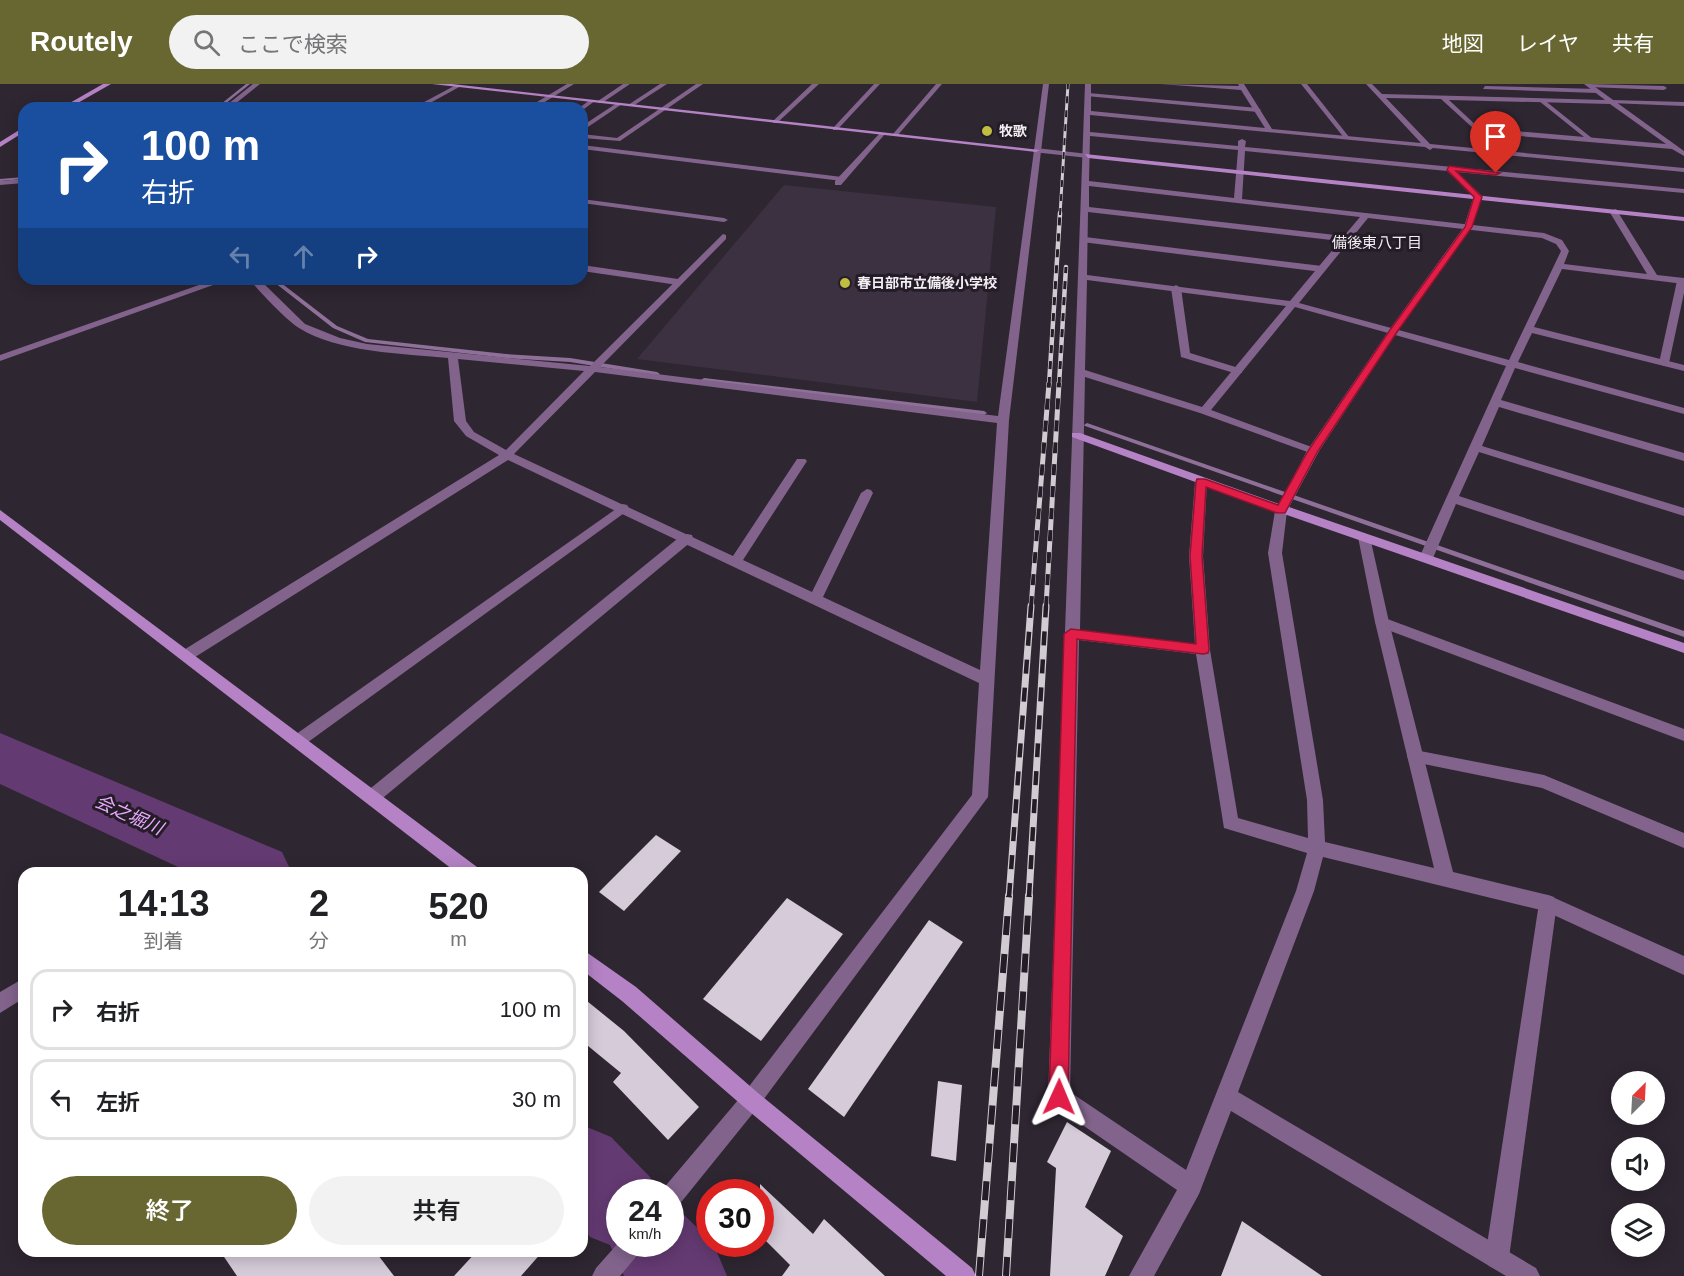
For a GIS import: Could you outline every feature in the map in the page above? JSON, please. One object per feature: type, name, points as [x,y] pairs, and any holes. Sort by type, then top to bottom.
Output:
[{"type":"street","points":[[75,102],[108,84]]},
{"type":"street","points":[[234,102],[257,84]]},
{"type":"street","points":[[435,84],[1684,219]]},
{"type":"street","points":[[540,102],[571,84]]},
{"type":"street","points":[[588,105],[627,84]]},
{"type":"street","points":[[631,105],[664,84]]},
{"type":"street","points":[[588,137],[618,140],[700,84]]},
{"type":"street","points":[[775,122],[816,84]]},
{"type":"street","points":[[835,129],[877,84]]},
{"type":"street","points":[[895,135],[939,84]]},
{"type":"street","points":[[684,1181],[751,1100],[980,797],[985,679],[1003,420],[1046,84]]},
{"type":"street","points":[[1088,84],[1088,156],[1076,435],[1059,1097],[1191,1186]]},
{"type":"street","points":[[1163,84],[1242,86],[1270,131]]},
{"type":"street","points":[[1304,84],[1347,138]]},
{"type":"street","points":[[1369,84],[1435,153]]},
{"type":"street","points":[[1588,85],[1664,88]]},
{"type":"street","points":[[1588,85],[1684,153]]},
{"type":"street","points":[[427,102],[458,86]]},
{"type":"street","points":[[1485,88],[1597,91]]},
{"type":"street","points":[[1088,95],[1258,110]]},
{"type":"street","points":[[1381,96],[1684,104]]},
{"type":"street","points":[[1443,98],[1502,153]]},
{"type":"street","points":[[1541,100],[1591,140]]},
{"type":"street","points":[[588,125],[619,104]]},
{"type":"street","points":[[1088,113],[1684,170]]},
{"type":"street","points":[[1238,201],[1243,128]]},
{"type":"street","points":[[1477,130],[1675,147]]},
{"type":"street","points":[[0,146],[18,133]]},
{"type":"street","points":[[588,148],[840,181],[882,134]]},
{"type":"street","points":[[1088,134],[1684,191]]},
{"type":"street","points":[[1442,161],[1478,197]]},
{"type":"street","points":[[0,183],[18,182]]},
{"type":"street","points":[[1087,183],[1544,236],[1559,242],[1565,251],[1559,266],[1474,447],[1426,558]]},
{"type":"street","points":[[1141,1276],[1191,1186],[1305,891],[1317,848],[1315,800],[1275,553],[1281,510],[1313,451],[1393,332],[1468,227],[1478,197]]},
{"type":"street","points":[[588,202],[724,220]]},
{"type":"street","points":[[1086,209],[1347,239]]},
{"type":"street","points":[[1613,211],[1654,278]]},
{"type":"street","points":[[1204,411],[1366,215]]},
{"type":"street","points":[[187,655],[507,455],[723,237]]},
{"type":"street","points":[[1085,240],[1322,269]]},
{"type":"street","points":[[1559,266],[1683,281],[1664,363]]},
{"type":"street","points":[[588,269],[678,282]]},
{"type":"street","points":[[1084,277],[1293,304],[1684,411]]},
{"type":"street","points":[[0,358],[208,285]]},
{"type":"street","points":[[260,285],[302,326],[337,340],[367,347],[592,369],[1003,420]]},
{"type":"street","points":[[1176,288],[1185,355],[1238,371]]},
{"type":"street","points":[[1529,329],[1684,368]]},
{"type":"street","points":[[453,356],[460,421],[470,434],[507,455],[985,679]]},
{"type":"street","points":[[1080,372],[1204,411],[1313,451]]},
{"type":"street","points":[[1495,402],[1684,457]]},
{"type":"street","points":[[1076,435],[1201,482],[1684,648]]},
{"type":"street","points":[[1474,447],[1684,512]]},
{"type":"street","points":[[736,561],[801,460]]},
{"type":"street","points":[[1201,482],[1196,556],[1203,650],[1230,823],[1317,848],[1548,903],[1684,966]]},
{"type":"street","points":[[816,598],[867,493]]},
{"type":"street","points":[[1452,498],[1684,576]]},
{"type":"street","points":[[298,741],[623,508]]},
{"type":"street","points":[[0,514],[463,867]]},
{"type":"street","points":[[1364,537],[1382,622],[1446,879]]},
{"type":"street","points":[[372,797],[687,538]]},
{"type":"street","points":[[1382,622],[1684,735]]},
{"type":"street","points":[[1071,634],[1203,650]]},
{"type":"street","points":[[1415,756],[1544,782],[1684,841]]},
{"type":"street","points":[[1497,1258],[1548,903]]},
{"type":"street","points":[[588,963],[629,994],[751,1100],[964,1276]]},
{"type":"street","points":[[0,1003],[18,991]]},
{"type":"street","points":[[1225,1096],[1528,1276]]},
{"type":"shaded area","name":"春日部市立備後小学校","points":[[784,185],[996,207],[977,402],[637,359]]},
{"type":"building","points":[[656,835],[681,851],[624,911],[599,892]]},
{"type":"building","points":[[787,898],[843,934],[761,1041],[703,999]]},
{"type":"building","points":[[929,920],[963,942],[844,1117],[808,1089]]},
{"type":"building","points":[[588,1002],[624,1031],[699,1107],[668,1140],[613,1082],[621,1073],[588,1046]]},
{"type":"building","points":[[938,1081],[962,1085],[956,1161],[931,1156]]},
{"type":"building","points":[[1067,1122],[1111,1151],[1085,1207],[1123,1236],[1105,1276],[1050,1276],[1056,1168],[1047,1162]]},
{"type":"building","points":[[774,1197],[813,1234],[824,1219],[885,1276],[782,1276],[790,1265],[774,1249]]},
{"type":"building","points":[[1242,1221],[1322,1276],[1221,1276]]},
{"type":"building","points":[[224,1257],[380,1257],[394,1276],[237,1276]]},
{"type":"building","points":[[471,1257],[538,1257],[521,1276],[454,1276]]},
{"type":"waterway","points":[[226,102],[248,84]]},
{"type":"waterway","points":[[0,180],[18,178]]},
{"type":"waterway","points":[[281,285],[335,327],[367,341],[506,356],[570,360],[657,374]]},
{"type":"waterway","points":[[704,380],[984,413]]},
{"type":"waterway","points":[[1087,425],[1684,634]]},
{"type":"waterway","name":"会之堀川","points":[[0,757],[246,867]]},
{"type":"waterway","name":"会之堀川","points":[[588,1172],[606,1192]]},
{"type":"waterway","name":"会之堀川","points":[[665,1257],[683,1276]]},
{"type":"railway","points":[[1060,215],[1068,84]]},
{"type":"railway","points":[[1049,385],[1060,213]]},
{"type":"railway","points":[[1059,385],[1066,267]]},
{"type":"railway","points":[[1031,607],[1049,383]]},
{"type":"railway","points":[[1046,607],[1059,383]]},
{"type":"railway","points":[[1009,897],[1031,606]]},
{"type":"railway","points":[[1029,897],[1046,606]]},
{"type":"railway","points":[[979,1276],[1009,896]]},
{"type":"railway","points":[[1006,1276],[1029,896]]},
{"type":"place","name":"牧歌","points":[[987,131]]},
{"type":"place","name":"春日部市立備後小学校","points":[[845,283]]},
{"type":"district","name":"備後東八丁目","points":[[1377,243]]},
{"type":"route","points":[[1059,1097],[1071,634],[1203,650],[1196,556],[1201,482],[1281,510],[1313,451],[1393,332],[1468,227],[1478,197],[1449,168],[1496,173]]}]
